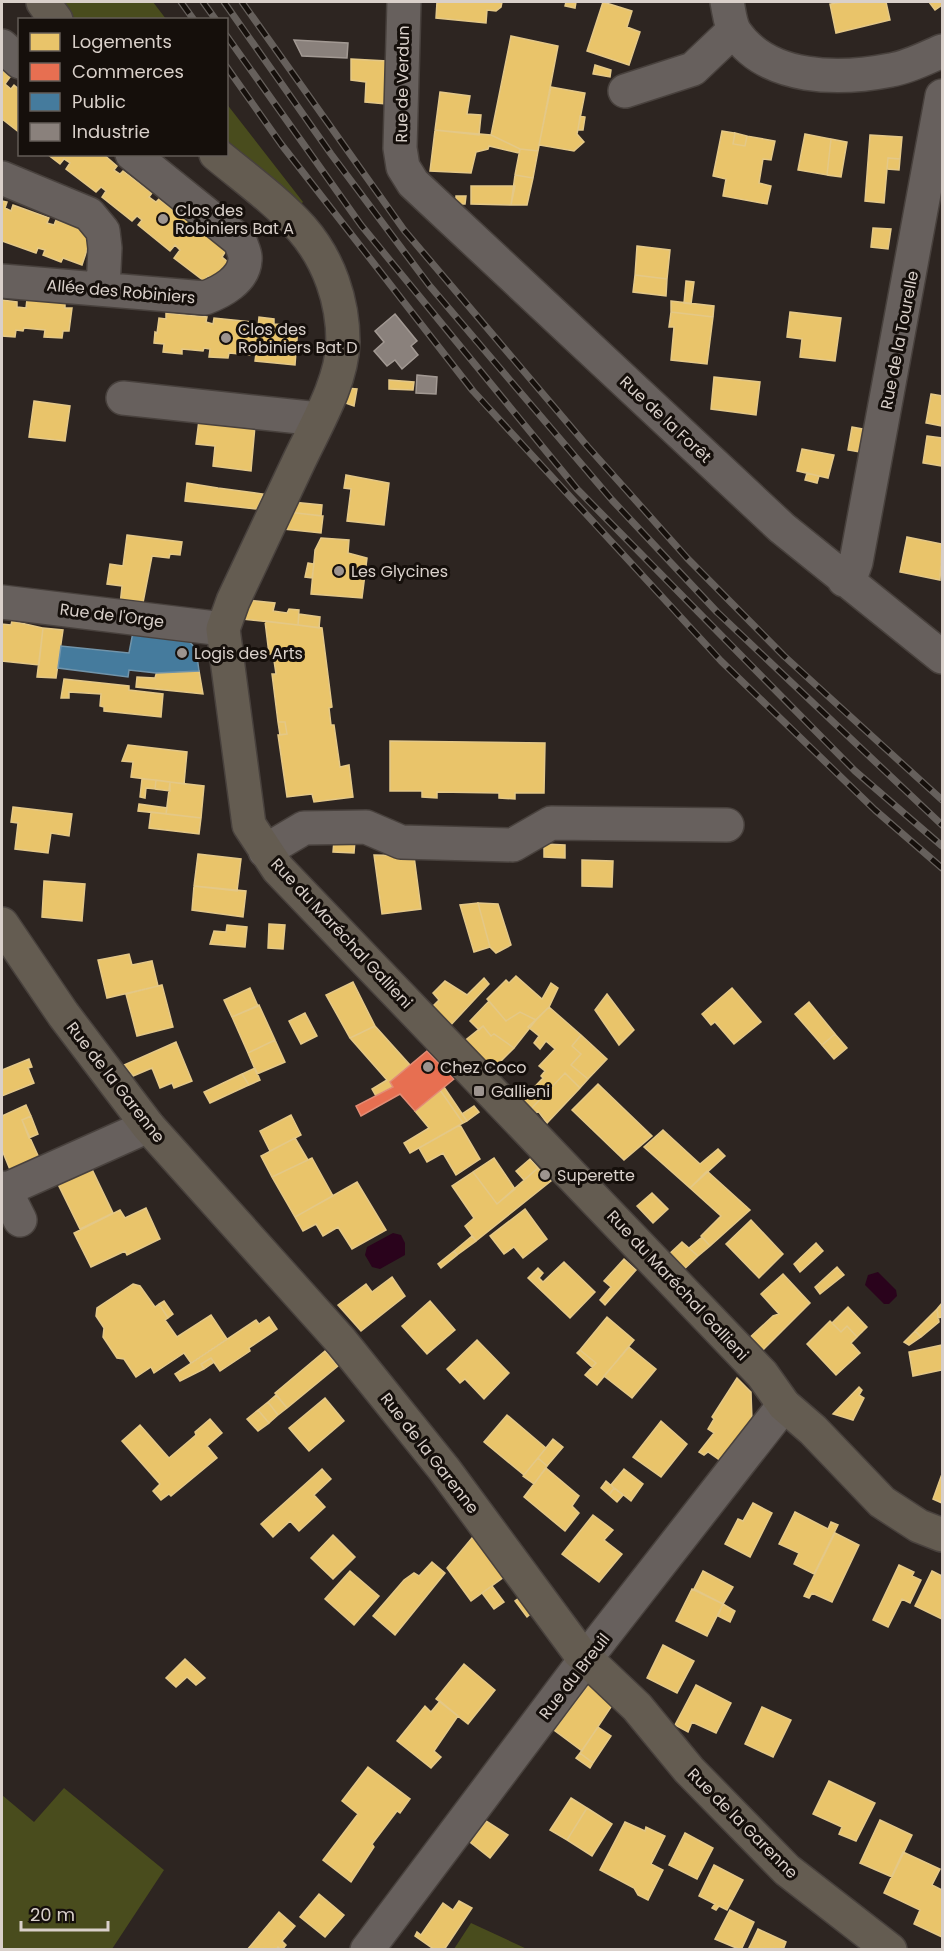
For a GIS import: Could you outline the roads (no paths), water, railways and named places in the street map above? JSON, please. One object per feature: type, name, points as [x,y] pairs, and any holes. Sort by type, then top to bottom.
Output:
[{"type":"main road","points":[[43,2],[55,18]]},
{"type":"main road","name":"Rue du Maréchal Gallieni","points":[[218,156],[291,217],[303,230],[328,269],[340,303],[343,344],[336,376],[319,419],[233,601],[223,628],[249,825],[287,878],[754,1366],[784,1405],[813,1430],[882,1502],[919,1526],[942,1535]]},
{"type":"main road","name":"Rue de la Garenne","points":[[2,924],[63,1014],[148,1126],[340,1341],[444,1469],[579,1652],[637,1707],[697,1778],[787,1870],[890,1950]]},
{"type":"street","name":"Rue de Verdun","points":[[403,167],[400,148],[404,2]]},
{"type":"street","points":[[625,90],[693,69],[730,16],[752,52],[774,63],[814,74],[837,76],[892,70],[942,51]]},
{"type":"street","points":[[2,46],[18,60]]},
{"type":"street","name":"Rue de la Tourelle","points":[[844,580],[852,573],[856,562],[941,112]]},
{"type":"street","name":"Allée des Robiniers","points":[[2,281],[205,298],[221,292],[237,278],[245,260],[240,241],[134,156]]},
{"type":"street","name":"Rue de la Forêt","points":[[403,167],[413,183],[433,203],[782,528],[942,657]]},
{"type":"street","points":[[2,178],[89,214],[103,231],[105,248],[103,289]]},
{"type":"street","points":[[123,398],[319,419]]},
{"type":"street","name":"Rue de l'Orge","points":[[2,602],[223,628]]},
{"type":"street","points":[[266,851],[304,828],[366,827],[401,842],[513,845],[551,823],[727,825]]},
{"type":"street","points":[[20,1220],[3,1189],[148,1126]]},
{"type":"street","name":"Rue du Breuil","points":[[367,1950],[586,1657],[784,1405]]},
{"type":"railway","points":[[181,2],[193,18]]},
{"type":"railway","points":[[203,2],[215,18]]},
{"type":"railway","points":[[224,2],[331,154],[429,285],[612,500],[717,612],[942,825]]},
{"type":"railway","points":[[242,2],[404,230],[588,447],[687,558],[784,656],[942,800]]},
{"type":"railway","points":[[228,38],[361,225],[577,489],[855,771],[942,846]]},
{"type":"railway","points":[[228,69],[281,144],[473,391],[721,661],[875,810],[942,868]]},
{"type":"place","name":"Clos des Robiniers Bat A","points":[[163,219]]},
{"type":"place","name":"Clos des Robiniers Bat D","points":[[226,338]]},
{"type":"place","name":"Les Glycines","points":[[339,571]]},
{"type":"place","name":"Logis des Arts","points":[[182,653]]},
{"type":"place","name":"Chez Coco","points":[[428,1067]]},
{"type":"place","name":"Gallieni","points":[[479,1091]]},
{"type":"place","name":"Superette","points":[[545,1175]]}]
